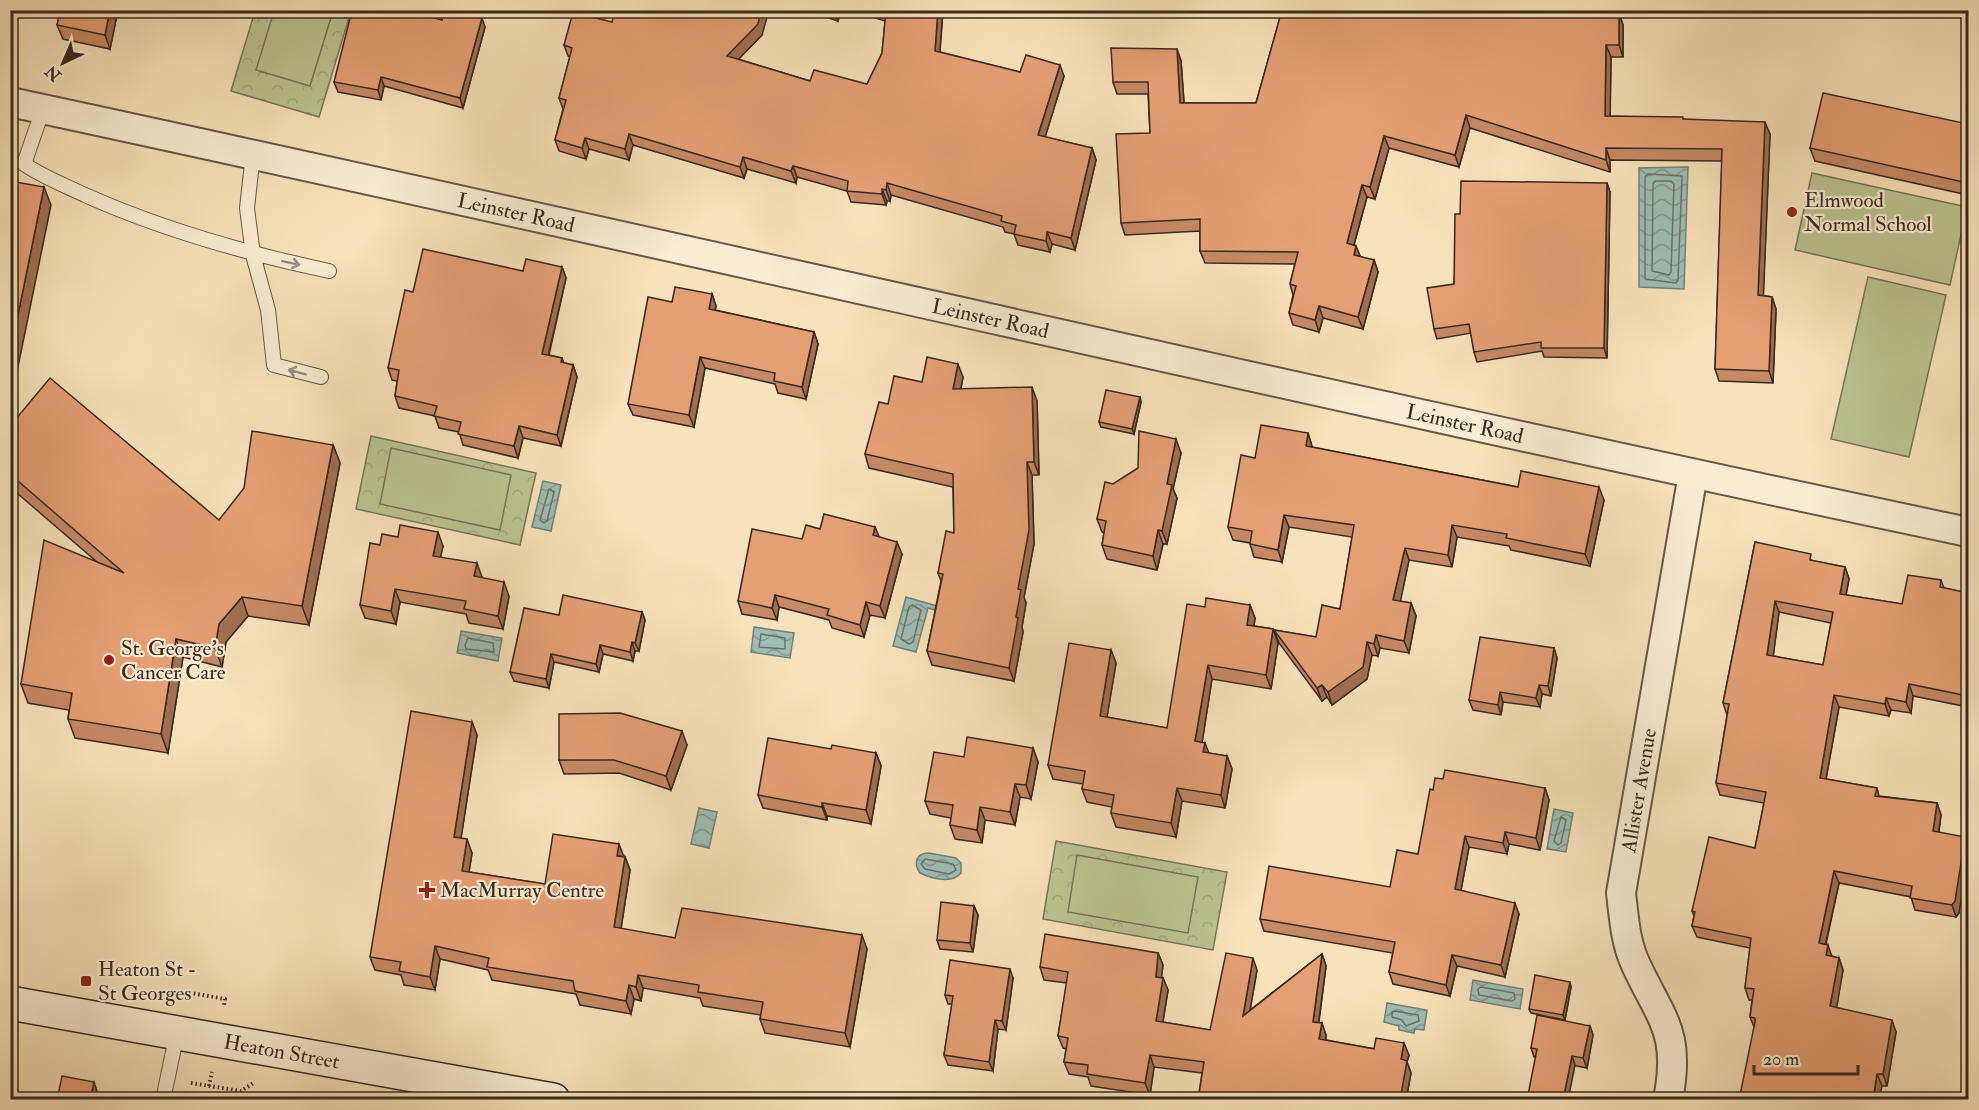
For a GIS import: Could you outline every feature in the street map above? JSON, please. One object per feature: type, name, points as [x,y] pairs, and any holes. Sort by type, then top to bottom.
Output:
[{"type":"main road","name":"Heaton Street","points":[[10,1003],[553,1100]]},
{"type":"street","name":"Leinster Road","points":[[10,102],[254,154],[1693,474],[1968,532]]},
{"type":"street","name":"Allister Avenue","points":[[1668,1100],[1673,1054],[1667,1022],[1635,965],[1626,938],[1621,893],[1693,474]]},
{"type":"lane","points":[[43,109],[24,164],[40,176],[134,217],[253,255],[329,271]]},
{"type":"lane","points":[[254,154],[247,208],[253,255],[268,310],[274,365],[321,377]]},
{"type":"lane","points":[[163,1100],[177,1033]]},
{"type":"path","points":[[180,991],[225,999]]},
{"type":"path","points":[[209,1086],[212,1068]]},
{"type":"path","points":[[167,1079],[241,1092],[258,1080]]},
{"type":"green space","points":[[255,11],[351,11],[319,117],[231,91]]},
{"type":"green space","points":[[274,11],[333,11],[310,86],[256,70]]},
{"type":"green space","points":[[1812,173],[1967,207],[1950,285],[1795,250]]},
{"type":"green space","points":[[1868,277],[1946,295],[1909,457],[1831,439]]},
{"type":"green space","points":[[371,436],[536,473],[520,545],[356,509]]},
{"type":"green space","points":[[391,448],[511,475],[500,530],[380,504]]},
{"type":"green space","points":[[1056,841],[1227,872],[1213,950],[1043,919]]},
{"type":"green space","points":[[1077,855],[1198,877],[1188,933],[1068,912]]},
{"type":"water","points":[[1688,167],[1684,289],[1639,287],[1639,168]]},
{"type":"water","points":[[543,481],[561,485],[551,531],[532,527]]},
{"type":"water","points":[[906,597],[937,606],[935,610],[928,608],[916,652],[893,646]]},
{"type":"water","points":[[754,627],[794,633],[790,658],[751,652]]},
{"type":"water","points":[[461,631],[502,638],[498,661],[457,653]]},
{"type":"water","points":[[699,808],[717,812],[709,848],[691,844]]},
{"type":"water","points":[[1554,809],[1573,813],[1566,852],[1547,849]]},
{"type":"water","points":[[929,853],[956,858],[961,863],[961,873],[953,878],[936,879],[920,873],[917,859]]},
{"type":"water","points":[[1473,980],[1523,989],[1520,1009],[1470,1000]]},
{"type":"water","points":[[1387,1003],[1427,1010],[1424,1030],[1415,1029],[1414,1033],[1399,1030],[1399,1026],[1384,1022]]},
{"type":"building","points":[[60,10],[110,10],[105,35],[57,25]]},
{"type":"building","points":[[352,10],[407,10],[442,20],[444,10],[451,10],[482,18],[460,98],[381,77],[378,90],[334,82]]},
{"type":"building","points":[[615,10],[660,10],[686,17],[688,10],[761,10],[758,24],[727,56],[810,81],[814,70],[867,84],[882,53],[886,11],[884,10],[938,10],[935,51],[1020,72],[1026,55],[1060,65],[1038,135],[1092,148],[1071,238],[1047,232],[1046,241],[1014,234],[1016,225],[1001,221],[1002,216],[887,183],[886,190],[882,189],[882,194],[847,191],[848,181],[793,166],[791,171],[743,157],[740,167],[629,134],[625,149],[585,138],[582,148],[555,140],[566,100],[559,98],[572,48],[564,45],[573,12],[612,22]]},
{"type":"building","points":[[1282,10],[1605,10],[1605,13],[1619,13],[1619,45],[1606,45],[1605,116],[1683,117],[1683,119],[1765,122],[1758,295],[1772,297],[1769,371],[1715,369],[1722,149],[1606,148],[1606,160],[1466,115],[1455,155],[1384,136],[1370,187],[1362,185],[1347,243],[1356,246],[1354,255],[1374,260],[1358,317],[1319,306],[1315,320],[1289,313],[1296,286],[1290,284],[1298,252],[1200,251],[1200,219],[1121,223],[1116,134],[1150,133],[1148,82],[1113,82],[1111,48],[1177,49],[1180,103],[1256,103]]},
{"type":"building","points":[[1823,93],[1968,124],[1968,183],[1810,148]]},
{"type":"building","points":[[10,181],[44,187],[10,354]]},
{"type":"building","points":[[1461,181],[1607,183],[1604,348],[1541,348],[1541,342],[1474,352],[1469,324],[1434,329],[1427,288],[1454,284],[1455,214],[1460,214]]},
{"type":"building","points":[[423,249],[523,271],[526,259],[562,267],[542,354],[562,358],[561,362],[573,365],[557,435],[519,426],[514,446],[458,434],[461,422],[434,416],[437,406],[395,396],[399,370],[388,368],[405,290],[413,292]]},
{"type":"building","points":[[675,287],[712,294],[709,309],[814,332],[802,387],[774,381],[775,373],[700,357],[689,415],[628,404],[648,297],[672,302]]},
{"type":"building","points":[[927,357],[958,364],[953,389],[1032,387],[1034,462],[1027,462],[1029,530],[1018,589],[1021,590],[1016,617],[1018,618],[1009,668],[927,651],[943,574],[938,573],[946,531],[954,533],[953,474],[865,454],[879,402],[888,404],[894,376],[922,382]]},
{"type":"building","points":[[50,378],[219,520],[244,488],[252,431],[333,445],[302,606],[242,597],[219,624],[215,648],[176,639],[161,734],[68,719],[72,693],[21,684],[44,540],[124,573],[10,474],[10,426]]},
{"type":"building","points":[[1106,390],[1140,397],[1132,429],[1099,422]]},
{"type":"building","points":[[1261,425],[1308,433],[1306,446],[1518,487],[1521,471],[1599,487],[1585,554],[1506,538],[1507,534],[1452,525],[1448,555],[1405,548],[1393,600],[1411,603],[1404,641],[1376,635],[1374,644],[1367,642],[1363,667],[1328,692],[1322,685],[1317,688],[1274,630],[1316,637],[1322,605],[1340,609],[1354,525],[1284,515],[1278,550],[1250,544],[1252,531],[1228,527],[1241,455],[1255,458]]},
{"type":"building","points":[[1139,431],[1176,439],[1167,484],[1172,485],[1162,531],[1158,530],[1153,556],[1102,545],[1106,521],[1097,519],[1105,482],[1113,484],[1138,468]]},
{"type":"building","points":[[824,514],[875,527],[873,535],[897,542],[880,606],[866,602],[860,625],[827,615],[829,609],[775,595],[772,608],[738,601],[752,529],[802,539],[806,525],[820,529]]},
{"type":"building","points":[[400,525],[438,532],[433,556],[477,563],[474,576],[504,582],[498,616],[464,609],[466,601],[395,589],[391,611],[360,605],[370,543],[380,545],[382,534],[398,537]]},
{"type":"building","points":[[1755,542],[1811,554],[1810,560],[1845,567],[1840,594],[1902,604],[1908,575],[1941,580],[1940,587],[1968,593],[1968,696],[1909,684],[1906,702],[1886,698],[1885,704],[1834,695],[1820,778],[1877,788],[1875,796],[1937,803],[1933,831],[1965,837],[1955,901],[1952,905],[1910,898],[1912,886],[1834,871],[1819,943],[1828,945],[1826,955],[1839,958],[1830,1006],[1892,1020],[1883,1074],[1877,1074],[1873,1100],[1739,1100],[1755,1022],[1755,1018],[1750,1017],[1754,989],[1745,988],[1751,938],[1692,926],[1695,912],[1692,911],[1709,837],[1755,848],[1766,792],[1716,783],[1729,704],[1723,703]],"holes":[[[1775,601],[1833,612],[1823,665],[1767,655]]]},
{"type":"building","points":[[563,595],[642,612],[635,643],[632,642],[630,652],[600,645],[596,664],[551,654],[546,679],[510,672],[524,608],[559,615]]},
{"type":"building","points":[[1206,598],[1250,605],[1247,625],[1273,629],[1266,675],[1208,665],[1195,741],[1205,743],[1203,752],[1227,756],[1221,795],[1177,788],[1171,823],[1111,813],[1114,795],[1082,789],[1085,771],[1048,765],[1069,643],[1111,650],[1100,716],[1167,728],[1187,604],[1205,607]]},
{"type":"building","points":[[1480,637],[1554,648],[1548,686],[1539,685],[1536,698],[1500,692],[1498,705],[1469,700]]},
{"type":"building","points":[[411,711],[472,722],[454,837],[467,839],[462,871],[545,884],[553,834],[619,844],[617,856],[625,857],[614,927],[675,938],[682,908],[862,935],[845,1033],[760,1019],[763,1002],[698,992],[699,985],[638,975],[636,987],[629,985],[626,1001],[575,991],[573,981],[487,967],[489,958],[435,946],[430,977],[399,971],[401,962],[370,957]]},
{"type":"building","points":[[620,713],[682,731],[666,776],[614,760],[559,760],[559,714]]},
{"type":"building","points":[[967,737],[1033,748],[1026,785],[1015,784],[1010,812],[980,807],[977,830],[950,825],[953,805],[925,801],[934,752],[964,757]]},
{"type":"building","points":[[768,738],[831,749],[832,745],[876,753],[866,810],[822,803],[822,807],[758,795]]},
{"type":"building","points":[[1445,770],[1545,788],[1536,838],[1505,832],[1503,843],[1465,836],[1455,889],[1515,903],[1501,965],[1452,955],[1446,985],[1389,972],[1395,942],[1260,919],[1269,866],[1390,887],[1397,850],[1418,854],[1430,789],[1433,790],[1435,778],[1443,779]]},
{"type":"building","points":[[941,902],[974,906],[970,943],[937,940]]},
{"type":"building","points":[[1045,934],[1158,953],[1156,977],[1163,978],[1156,1021],[1210,1030],[1226,953],[1253,958],[1243,1016],[1322,954],[1313,1022],[1322,1023],[1319,1039],[1374,1049],[1376,1038],[1404,1043],[1401,1059],[1407,1061],[1400,1100],[1198,1100],[1204,1062],[1150,1055],[1145,1083],[1087,1074],[1088,1065],[1064,1062],[1068,1038],[1058,1036],[1068,972],[1040,967]]},
{"type":"building","points":[[950,960],[1010,969],[1002,1021],[995,1020],[989,1062],[944,1055],[953,996],[945,995]]},
{"type":"building","points":[[1535,975],[1570,982],[1563,1015],[1529,1009]]},
{"type":"building","points":[[1537,1015],[1590,1026],[1583,1058],[1572,1056],[1563,1100],[1527,1100],[1537,1049],[1531,1048]]},
{"type":"building","points":[[62,1076],[94,1082],[90,1100],[57,1100]]},
{"type":"building","points":[[1928,1095],[1957,1100],[1927,1100]]},
{"type":"place","name":"Elmwood Normal School","points":[[1792,212]]},
{"type":"place","name":"St. George's Cancer Care","points":[[109,660]]},
{"type":"place","name":"MacMurray Centre","points":[[427,890]]},
{"type":"place","name":"Heaton St - St Georges","points":[[86,981]]}]
